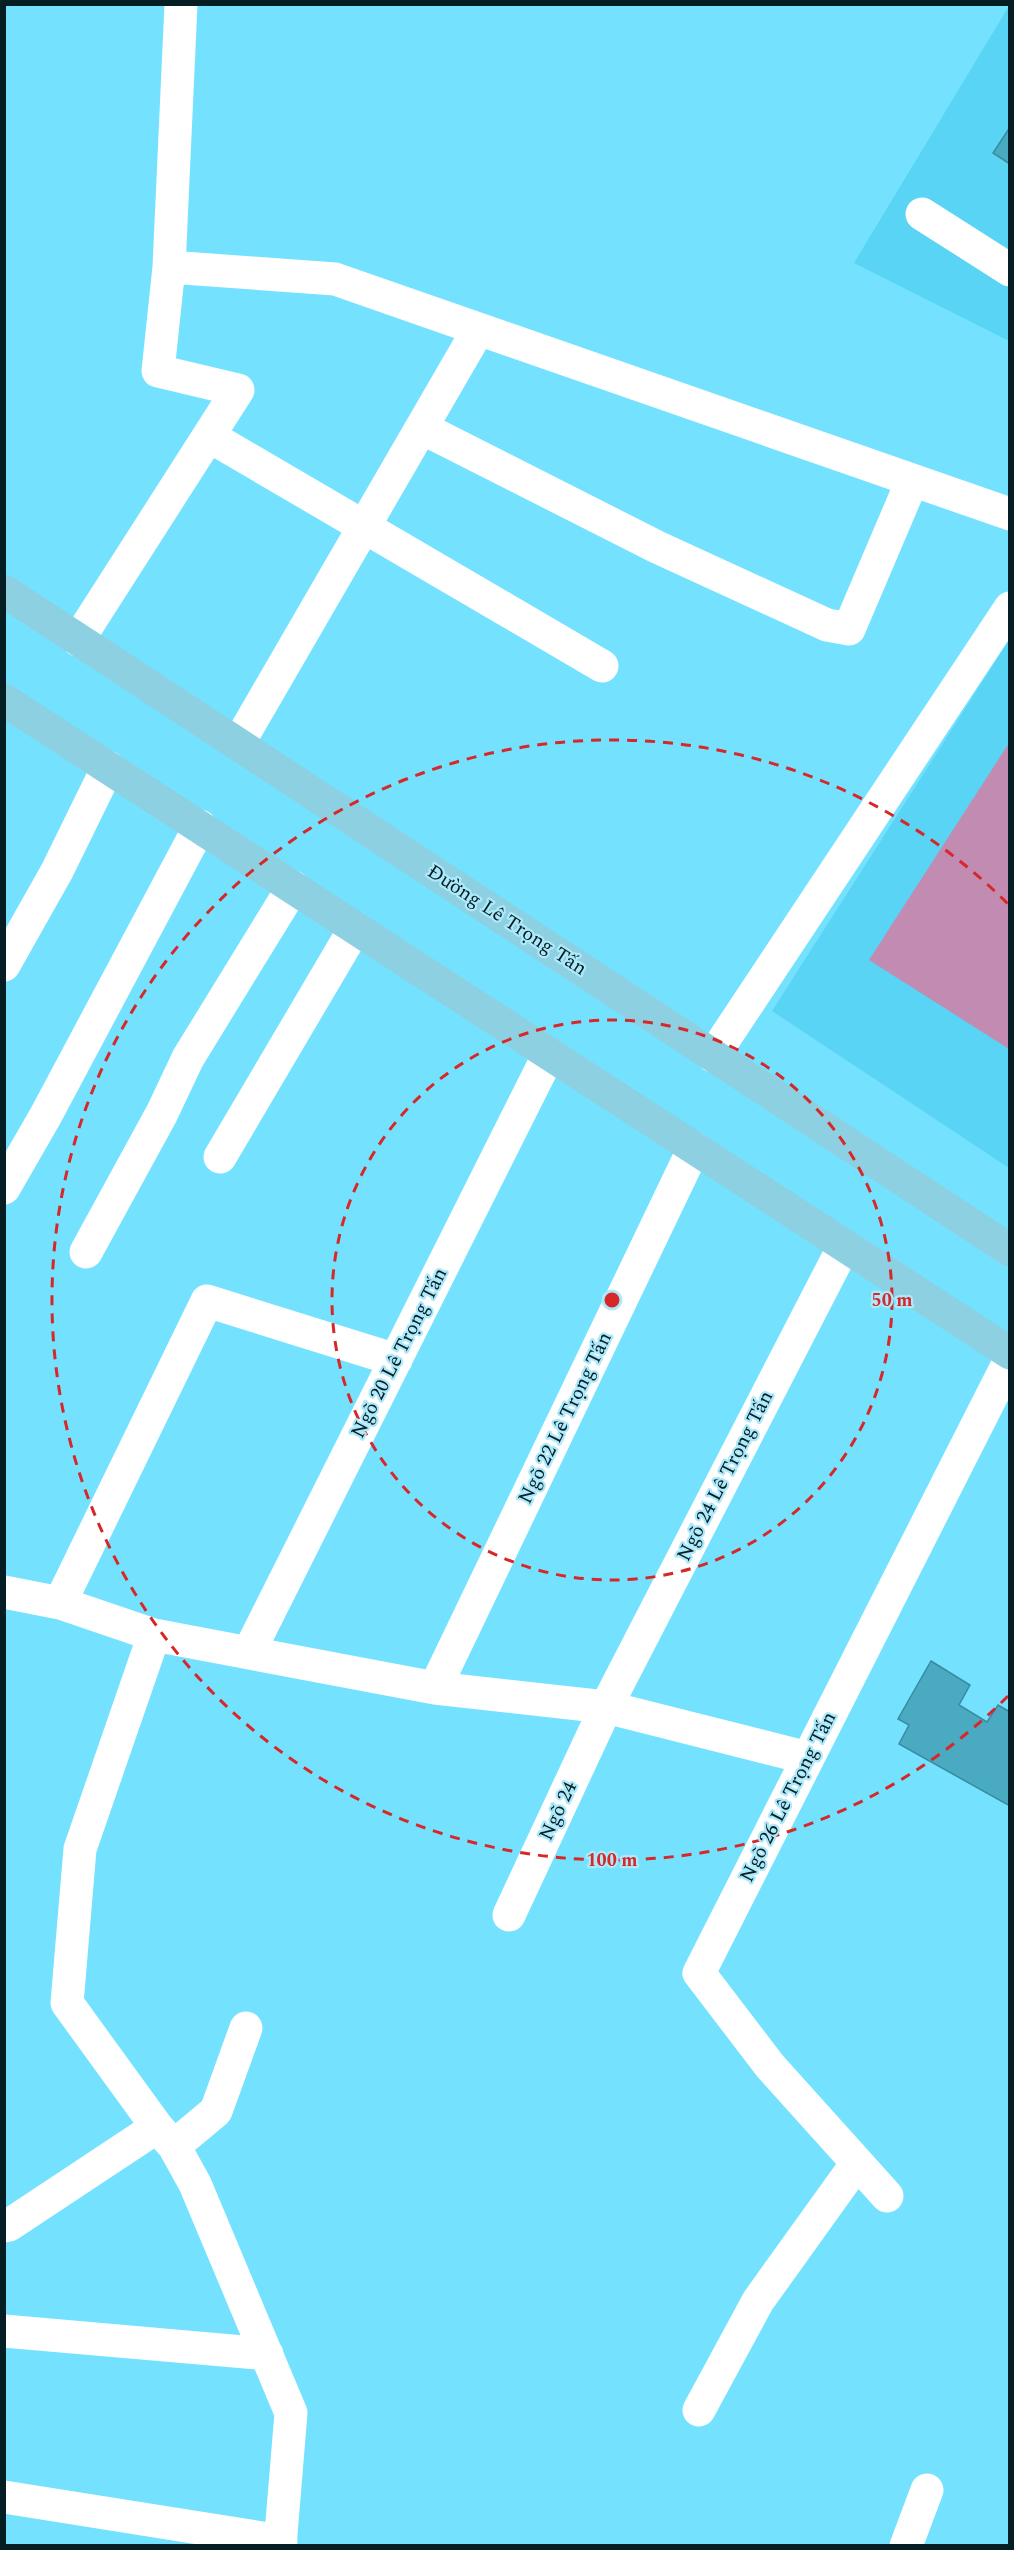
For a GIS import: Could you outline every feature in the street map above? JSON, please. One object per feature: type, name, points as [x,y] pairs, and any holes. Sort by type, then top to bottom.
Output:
[{"type":"main road","name":"Đường Lê Trọng Tấn","points":[[4,591],[1010,1250]]},
{"type":"main road","points":[[4,700],[1010,1353]]},
{"type":"lane","points":[[78,640],[238,390],[158,371],[169,267],[181,4]]},
{"type":"lane","points":[[922,214],[1010,270]]},
{"type":"lane","points":[[169,267],[335,279],[1010,514]]},
{"type":"lane","points":[[238,744],[478,330]]},
{"type":"lane","points":[[422,428],[657,547],[827,625],[849,629],[912,481]]},
{"type":"lane","points":[[209,436],[602,666]]},
{"type":"lane","points":[[713,1056],[1010,608]]},
{"type":"lane","points":[[4,965],[57,871],[108,766]]},
{"type":"lane","points":[[4,1188],[46,1115],[200,826]]},
{"type":"lane","points":[[86,1252],[162,1113],[188,1058],[293,886]]},
{"type":"lane","points":[[220,1157],[355,928]]},
{"type":"lane","name":"Ngõ 20 Lê Trọng Tấn","points":[[249,1653],[549,1054]]},
{"type":"lane","name":"Ngõ 22 Lê Trọng Tấn","points":[[435,1688],[694,1148]]},
{"type":"lane","name":"Ngõ 24 Lê Trọng Tấn","points":[[606,1707],[844,1246]]},
{"type":"lane","points":[[60,1603],[207,1301],[396,1360]]},
{"type":"lane","name":"Ngõ 26 Lê Trọng Tấn","points":[[887,2196],[770,2066],[699,1973],[1010,1360]]},
{"type":"lane","points":[[4,1592],[60,1603],[154,1635],[435,1688],[606,1707],[808,1758]]},
{"type":"lane","points":[[4,2497],[280,2543],[291,2413],[195,2184],[166,2137],[67,2003],[80,1850],[154,1635]]},
{"type":"lane","name":"Ngõ 24","points":[[509,1915],[606,1707]]},
{"type":"lane","points":[[4,2226],[9,2226],[216,2111],[246,2028]]},
{"type":"lane","points":[[699,2410],[758,2301],[857,2163]]},
{"type":"lane","points":[[4,2331],[267,2354]]},
{"type":"lane","points":[[906,2546],[927,2490]]},
{"type":"shaded area","points":[[1009,6],[1009,341],[854,263]]},
{"type":"shaded area","points":[[1009,640],[1009,1168],[772,1011]]},
{"type":"shaded area","points":[[1009,743],[1009,1049],[869,960]]},
{"type":"building","points":[[1010,127],[1010,164],[993,153]]},
{"type":"building","points":[[931,1661],[970,1685],[959,1705],[987,1722],[998,1705],[1010,1712],[1010,1806],[899,1744],[909,1725],[898,1719]]}]
